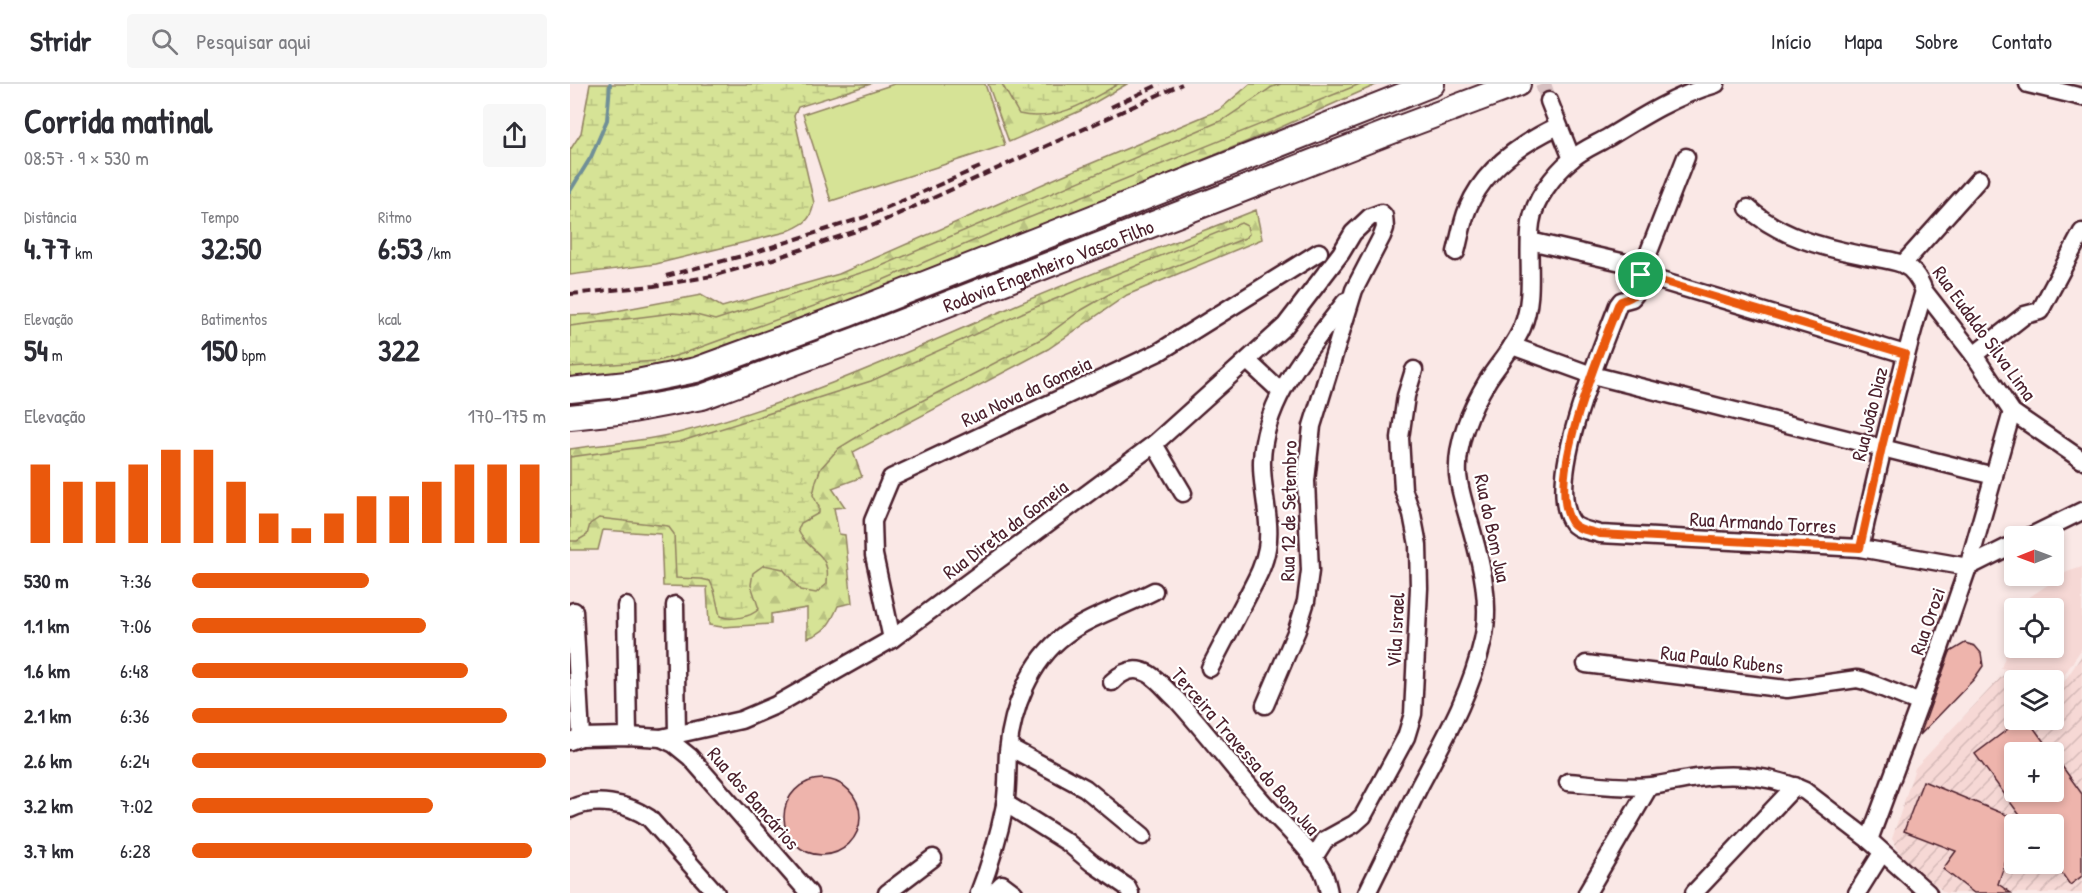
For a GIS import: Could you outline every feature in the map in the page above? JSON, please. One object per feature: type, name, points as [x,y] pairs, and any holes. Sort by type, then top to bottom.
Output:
[{"type":"highway","name":"Rodovia Engenheiro Vasco Filho","points":[[570,390],[627,384],[696,370],[846,315],[1432,84]]},
{"type":"highway","name":"Rodovia Engenheiro Vasco Filho","points":[[570,417],[627,411],[702,397],[1118,240],[1400,128],[1518,84]]},
{"type":"street","name":"Rua do Bom Jua","points":[[1367,893],[1449,734],[1470,686],[1483,639],[1486,598],[1458,475],[1460,449],[1468,420],[1488,380],[1522,328],[1529,300],[1531,222],[1540,199],[1572,159],[1662,105],[1716,84]]},
{"type":"street","points":[[2028,84],[2082,97]]},
{"type":"street","points":[[1549,101],[1572,159]]},
{"type":"street","points":[[1456,252],[1468,207],[1479,187],[1497,166],[1517,149],[1540,134],[1558,126]]},
{"type":"street","points":[[1592,375],[1618,305],[1621,301],[1632,298],[1636,293],[1642,271],[1686,157]]},
{"type":"street","points":[[1903,264],[1979,179]]},
{"type":"street","name":"Rua Eudaldo Silva Lima","points":[[1748,208],[1761,220],[1811,244],[1903,264],[1916,274],[1924,291],[1974,355],[2012,412],[2082,460]]},
{"type":"street","name":"Rua Direta da Gomeia","points":[[576,739],[669,736],[741,720],[776,705],[892,639],[1154,444],[1285,327],[1341,253],[1353,233],[1370,217],[1381,213],[1384,216]]},
{"type":"street","name":"Rua 12 de Setembro","points":[[1265,705],[1297,630],[1306,601],[1310,571],[1306,481],[1312,426],[1354,290],[1378,248],[1384,228],[1384,216]]},
{"type":"street","points":[[1974,355],[2025,315],[2040,311],[2082,232]]},
{"type":"street","points":[[1530,240],[1642,271],[1905,354]]},
{"type":"street","name":"Rua Nova da Gomeia","points":[[892,639],[874,555],[873,521],[891,478],[1159,352],[1320,252]]},
{"type":"street","points":[[1210,668],[1262,567],[1267,548],[1262,465],[1263,440],[1271,414],[1300,361],[1354,290]]},
{"type":"street","name":"Rua João Diaz","points":[[1860,548],[1905,354],[1924,291]]},
{"type":"street","points":[[1512,346],[1592,375],[1994,476]]},
{"type":"street","points":[[1252,365],[1281,392]]},
{"type":"street","name":"Vila Israel","points":[[1313,859],[1325,840],[1354,824],[1363,816],[1406,738],[1413,714],[1419,588],[1418,545],[1412,514],[1402,482],[1400,438],[1406,396],[1414,370]]},
{"type":"street","name":"Rua Armando Torres","points":[[1592,375],[1573,434],[1564,483],[1566,510],[1572,524],[1600,534],[1860,548],[1968,567]]},
{"type":"street","name":"Rua Orozi","points":[[1869,840],[1968,567],[2012,412]]},
{"type":"street","points":[[1154,444],[1183,493]]},
{"type":"street","points":[[2051,526],[2082,511]]},
{"type":"street","points":[[1968,567],[2004,549]]},
{"type":"street","points":[[980,893],[1005,803],[1009,747],[1014,718],[1039,660],[1066,634],[1154,591]]},
{"type":"street","points":[[669,736],[675,605]]},
{"type":"street","points":[[626,606],[628,736]]},
{"type":"street","points":[[574,611],[576,739]]},
{"type":"street","name":"Rua Paulo Rubens","points":[[1586,664],[1787,689],[1857,679],[1920,703]]},
{"type":"street","name":"Terceira Travessa do Bom Jua","points":[[1112,682],[1121,673],[1130,670],[1140,670],[1156,680],[1215,744],[1313,859],[1325,876],[1329,893]]},
{"type":"street","name":"Rua dos Bancários","points":[[669,736],[809,893]]},
{"type":"street","points":[[1009,747],[1085,788],[1143,836]]},
{"type":"street","points":[[1568,782],[1649,787],[1696,778],[1750,775],[1795,786],[1805,791],[1869,840],[1928,893]]},
{"type":"street","points":[[1694,893],[1795,786]]},
{"type":"street","points":[[1587,893],[1649,787]]},
{"type":"street","points":[[570,809],[604,803],[636,809],[649,818],[716,893]]},
{"type":"street","points":[[1005,803],[1067,842],[1129,890]]},
{"type":"street","points":[[1857,893],[1882,853]]},
{"type":"street","points":[[887,893],[933,858]]},
{"type":"street","points":[[993,893],[1002,884],[1014,893]]},
{"type":"shaded area","points":[[2082,567],[2082,648],[2064,675],[2064,670],[2001,668],[2004,658],[2064,658],[2064,598],[2028,598],[2046,586],[2064,586],[2064,574]]},
{"type":"shaded area","points":[[2082,655],[2082,893],[1945,893],[1902,856],[1892,839],[1915,768],[2004,674],[2004,730],[2064,730],[2064,682]]},
{"type":"green space","points":[[590,84],[871,84],[798,107],[794,116],[814,203],[808,219],[801,225],[786,232],[656,264],[570,275],[570,150],[581,133]]},
{"type":"green space","points":[[894,84],[985,84],[1005,145],[831,201],[803,114]]},
{"type":"green space","points":[[988,84],[1127,84],[1080,111],[1009,142]]},
{"type":"green space","points":[[1002,84],[1118,84],[1071,109],[1046,116],[1032,116],[1019,114]]},
{"type":"green space","points":[[1250,84],[1378,84],[1270,132],[927,274],[713,355],[616,374],[570,378],[570,315],[600,314],[701,295],[722,307],[839,274],[1061,176],[1219,110]]},
{"type":"green space","points":[[1281,84],[1360,84],[989,234],[869,286],[682,354],[657,361],[570,367],[570,326],[673,313],[696,315],[715,320],[879,267],[1223,120],[1272,87]]},
{"type":"green space","points":[[1256,210],[1262,239],[1127,295],[1048,349],[853,452],[862,477],[832,488],[845,507],[834,508],[839,534],[845,535],[852,603],[838,606],[827,626],[813,636],[807,638],[807,608],[771,614],[771,624],[722,627],[709,625],[707,587],[663,586],[661,534],[603,530],[598,550],[570,550],[570,449],[682,432],[768,406],[851,375],[1046,292]]},
{"type":"green space","points":[[1241,223],[1247,226],[1249,234],[1245,238],[1118,289],[1080,311],[1043,338],[885,420],[839,448],[821,468],[816,481],[813,495],[819,507],[819,513],[801,523],[798,530],[822,558],[827,569],[827,584],[816,593],[800,590],[783,569],[764,565],[753,573],[751,585],[759,609],[746,616],[735,618],[720,616],[710,581],[676,578],[674,534],[668,526],[599,518],[590,524],[587,535],[577,541],[570,541],[570,457],[679,442],[871,381],[1031,309]]},
{"type":"building","points":[[1965,643],[1975,646],[1981,653],[1983,666],[1974,679],[1920,735],[1950,652]]},
{"type":"building","points":[[2007,730],[2035,730],[2044,742],[2004,742],[2004,794],[1975,754]]},
{"type":"building","points":[[2064,769],[2082,794],[2082,876],[2070,885],[2062,874],[2064,814],[2019,814],[2010,802],[2064,802]]},
{"type":"building","points":[[822,779],[837,782],[849,790],[857,802],[860,817],[857,832],[849,844],[837,852],[822,855],[807,852],[795,844],[787,832],[784,817],[787,802],[795,790],[807,782]]},
{"type":"building","points":[[1923,781],[2004,814],[2004,866],[1998,884],[2011,893],[1974,893],[1943,869],[1956,851],[1904,831]]},
{"type":"waterway","points":[[570,191],[591,157],[607,120],[610,84]]},
{"type":"tunnel","points":[[1543,84],[1549,101]]},
{"type":"railway","points":[[1111,107],[1160,84]]},
{"type":"railway","points":[[570,294],[654,286],[712,276],[773,259],[874,225],[1182,84]]},
{"type":"railway","points":[[666,276],[753,253],[865,217],[980,167]]},
{"type":"route","points":[[1641,275],[1905,354],[1860,548],[1600,534],[1572,524],[1566,510],[1564,483],[1573,434],[1618,305],[1621,301],[1632,298],[1636,293],[1641,275]]}]
